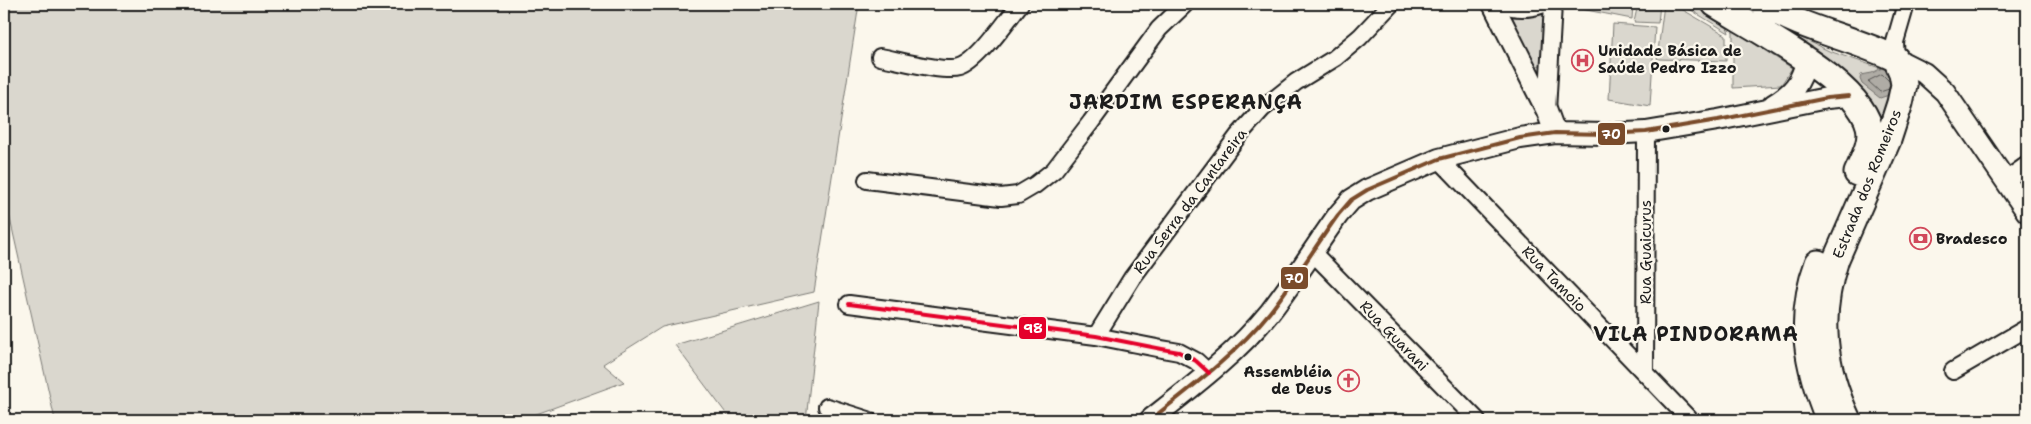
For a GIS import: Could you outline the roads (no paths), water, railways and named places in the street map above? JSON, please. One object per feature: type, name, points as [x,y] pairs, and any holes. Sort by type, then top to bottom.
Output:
[{"type":"main road","name":"Estrada dos Romeiros","points":[[1715,4],[1807,60],[1840,86],[1864,114],[1869,125],[1870,136],[1864,156],[1816,269],[1808,300],[1808,354],[1816,388],[1829,420]]},
{"type":"main road","points":[[1763,4],[1777,13],[1871,47],[1896,59]]},
{"type":"main road","name":"Estrada dos Romeiros","points":[[1848,420],[1838,399],[1827,360],[1824,314],[1829,279],[1836,259],[1888,140],[1900,103],[1904,86],[1902,73],[1896,59]]},
{"type":"street","points":[[880,57],[940,68],[959,68],[973,61],[1020,4]]},
{"type":"street","points":[[867,180],[1001,196],[1018,195],[1054,170],[1159,29],[1184,4]]},
{"type":"street","name":"Rua Serra da Cantareira","points":[[1096,336],[1132,278],[1238,136],[1256,116],[1296,82],[1335,58],[1360,36],[1391,4]]},
{"type":"street","points":[[1493,4],[1547,111],[1555,133]]},
{"type":"street","points":[[1502,4],[1521,9],[1544,4]]},
{"type":"street","points":[[1547,111],[1553,4]]},
{"type":"street","points":[[1906,4],[1895,42],[1896,59],[1924,73],[1945,92],[2027,212]]},
{"type":"street","points":[[1768,109],[1789,95],[1798,85],[1807,60]]},
{"type":"street","points":[[1150,420],[1209,373],[1239,346],[1270,312],[1338,214],[1351,200],[1367,190],[1439,159],[1520,138],[1555,133],[1607,134],[1646,132],[1718,120],[1826,98],[1849,96]]},
{"type":"street","name":"Rua Guaicurus","points":[[1645,373],[1646,132]]},
{"type":"street","name":"Rua Tamoio","points":[[1439,159],[1690,420]]},
{"type":"street","points":[[2006,180],[2027,165]]},
{"type":"street","name":"Rua Guarani","points":[[1312,252],[1477,420]]},
{"type":"street","points":[[849,304],[1096,336],[1179,352],[1196,361],[1209,373]]},
{"type":"street","points":[[1953,370],[2027,328]]},
{"type":"street","points":[[827,407],[868,420]]},
{"type":"water","points":[[1882,68],[1891,75],[1892,94],[1880,98],[1862,84],[1860,79],[1861,75],[1872,73]]},
{"type":"place","name":"Unidade Básica de Saúde Pedro Izzo","points":[[1582,60]]},
{"type":"place","name":"Bradesco","points":[[1920,239]]},
{"type":"place","name":"Assembléia de Deus","points":[[1348,381]]},
{"type":"district","name":"JARDIM ESPERANÇA","points":[[1186,102]]},
{"type":"district","name":"VILA PINDORAMA","points":[[1696,334]]}]
